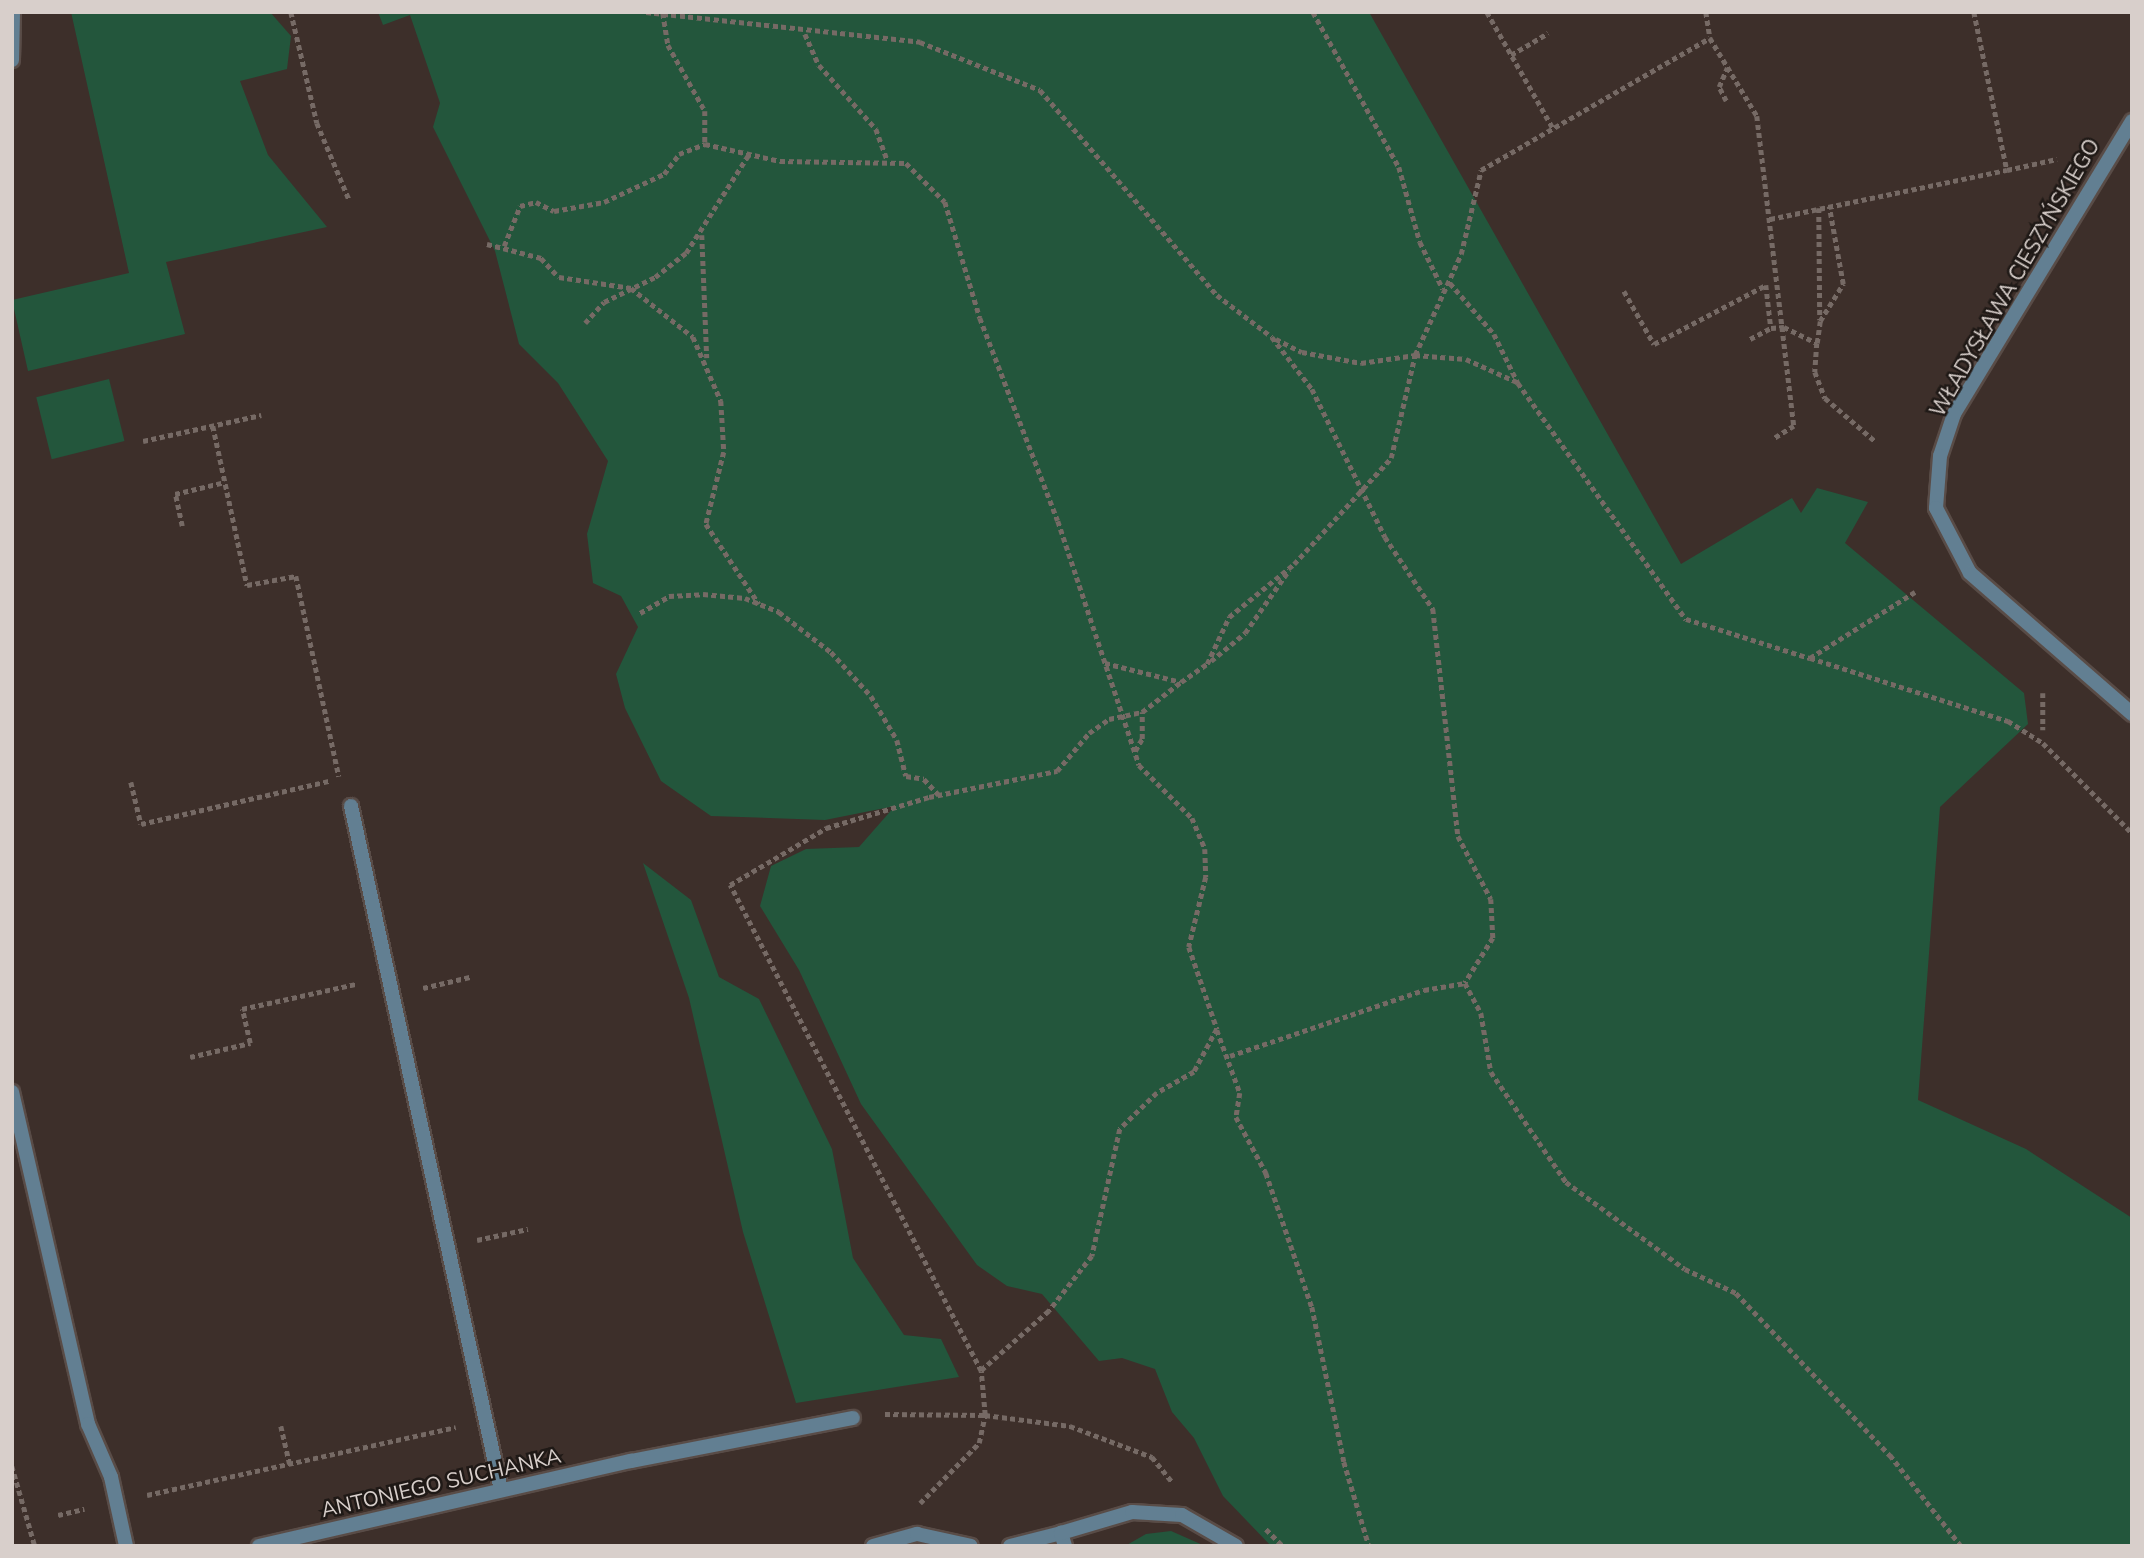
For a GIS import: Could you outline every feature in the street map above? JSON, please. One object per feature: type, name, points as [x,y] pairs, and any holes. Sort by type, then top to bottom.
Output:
[{"type":"street","points":[[12,60],[13,12]]},
{"type":"street","name":"WŁADYSŁAWA CIESZYŃSKIEGO","points":[[2132,121],[1954,414],[1940,456],[1936,508],[1970,573],[2132,714]]},
{"type":"street","points":[[351,806],[501,1490]]},
{"type":"street","points":[[12,1092],[88,1424],[116,1502],[126,1546]]},
{"type":"street","name":"ANTONIEGO SUCHANKA","points":[[260,1546],[631,1461],[853,1418]]},
{"type":"street","points":[[1010,1546],[1063,1539],[1132,1512],[1182,1515],[1236,1546]]},
{"type":"street","points":[[873,1546],[917,1534],[971,1546]]},
{"type":"path","points":[[291,12],[317,123],[349,199]]},
{"type":"path","points":[[646,12],[804,34],[920,42],[1040,90],[1217,295],[1272,337],[1302,352],[1361,363],[1415,355],[1466,359],[1518,383]]},
{"type":"path","points":[[1312,12],[1399,167],[1420,242],[1443,289]]},
{"type":"path","points":[[1487,12],[1553,128]]},
{"type":"path","points":[[1706,12],[1710,38],[1757,116],[1794,426],[1773,439]]},
{"type":"path","points":[[1974,12],[2007,170]]},
{"type":"path","points":[[663,13],[668,45],[705,111],[705,144]]},
{"type":"path","points":[[1511,55],[1548,33]]},
{"type":"path","points":[[804,34],[819,65],[876,129],[887,159]]},
{"type":"path","points":[[1207,664],[1229,617],[1294,564],[1362,495],[1391,458],[1415,355],[1443,289],[1450,283],[1481,170],[1710,38]]},
{"type":"path","points":[[1726,101],[1719,87],[1728,67]]},
{"type":"path","points":[[504,246],[520,206],[536,202],[554,211],[604,202],[664,174],[679,154],[705,144],[749,154],[837,165],[887,159],[906,163],[946,202],[980,318],[1105,663],[1139,765],[1192,818],[1205,849],[1206,877],[1189,947],[1217,1029],[1230,1056],[1240,1093],[1237,1117],[1266,1173],[1312,1307],[1343,1462],[1368,1546]]},
{"type":"path","points":[[585,323],[604,302],[656,277],[702,234],[749,154]]},
{"type":"path","points":[[1770,219],[2057,159]]},
{"type":"path","points":[[1820,321],[1843,284],[1829,206]]},
{"type":"path","points":[[1819,208],[1820,321],[1815,372],[1825,398],[1875,442]]},
{"type":"path","points":[[702,234],[711,336],[706,362]]},
{"type":"path","points":[[487,244],[504,246],[541,258],[559,277],[631,288],[693,337],[721,401],[724,452],[706,524],[759,604],[831,652],[871,696],[897,740],[906,776],[923,779],[939,795]]},
{"type":"path","points":[[1450,283],[1493,334],[1518,383],[1686,619],[2008,721],[2043,743],[2132,833]]},
{"type":"path","points":[[1624,291],[1654,344],[1766,285],[1771,328]]},
{"type":"path","points":[[1751,339],[1771,328],[1784,327],[1816,343]]},
{"type":"path","points":[[1230,1056],[1423,990],[1465,983],[1493,939],[1491,899],[1458,836],[1433,609],[1362,495],[1312,388],[1272,337]]},
{"type":"path","points":[[143,441],[261,415]]},
{"type":"path","points":[[213,426],[247,586],[296,576],[340,779],[351,806]]},
{"type":"path","points":[[182,526],[175,494],[225,482]]},
{"type":"path","points":[[913,1511],[979,1443],[985,1415],[981,1371],[730,885],[826,828],[939,795],[1057,771],[1089,733],[1123,717],[1142,712],[1245,633],[1294,564]]},
{"type":"path","points":[[1811,658],[1915,592]]},
{"type":"path","points":[[640,613],[669,596],[703,594],[759,604]]},
{"type":"path","points":[[1105,663],[1181,682]]},
{"type":"path","points":[[2043,694],[2043,730]]},
{"type":"path","points":[[1134,752],[1142,739],[1142,712]]},
{"type":"path","points":[[131,782],[141,824],[340,779]]},
{"type":"path","points":[[190,1057],[250,1043],[242,1009],[389,976]]},
{"type":"path","points":[[419,988],[470,977]]},
{"type":"path","points":[[1465,983],[1481,1013],[1491,1072],[1566,1182],[1685,1269],[1736,1293],[1891,1455],[1961,1546]]},
{"type":"path","points":[[981,1371],[1049,1311],[1091,1256],[1120,1129],[1157,1093],[1194,1072],[1217,1029]]},
{"type":"path","points":[[474,1240],[528,1229]]},
{"type":"path","points":[[853,1418],[985,1415],[1070,1426],[1153,1457],[1175,1485],[1182,1515]]},
{"type":"path","points":[[58,1516],[486,1421]]},
{"type":"path","points":[[281,1426],[289,1464]]},
{"type":"path","points":[[13,1464],[35,1546]]},
{"type":"green space","points":[[71,12],[270,12],[291,36],[287,69],[240,81],[268,155],[327,227],[166,262],[185,334],[28,371],[12,300],[129,273]]},
{"type":"green space","points":[[378,12],[1369,12],[1681,564],[1792,498],[1801,513],[1817,488],[1868,502],[1845,543],[2024,693],[2028,724],[1940,807],[1918,1100],[2026,1149],[2132,1218],[2132,1546],[1271,1546],[1223,1496],[1194,1438],[1172,1412],[1155,1369],[1122,1358],[1099,1361],[1042,1294],[1007,1286],[977,1265],[861,1104],[799,970],[760,906],[771,866],[806,849],[859,847],[895,806],[825,820],[711,816],[661,781],[625,708],[616,674],[638,627],[621,596],[593,583],[587,534],[608,461],[558,383],[519,344],[495,251],[433,127],[440,103],[410,15],[383,25]]},
{"type":"green space","points":[[109,379],[124,441],[52,459],[36,397]]},
{"type":"green space","points":[[643,863],[691,900],[719,977],[759,999],[832,1149],[853,1258],[904,1335],[941,1339],[959,1377],[796,1403],[743,1232],[689,998]]},
{"type":"green space","points":[[1171,1531],[1205,1546],[1125,1546],[1146,1534]]}]
